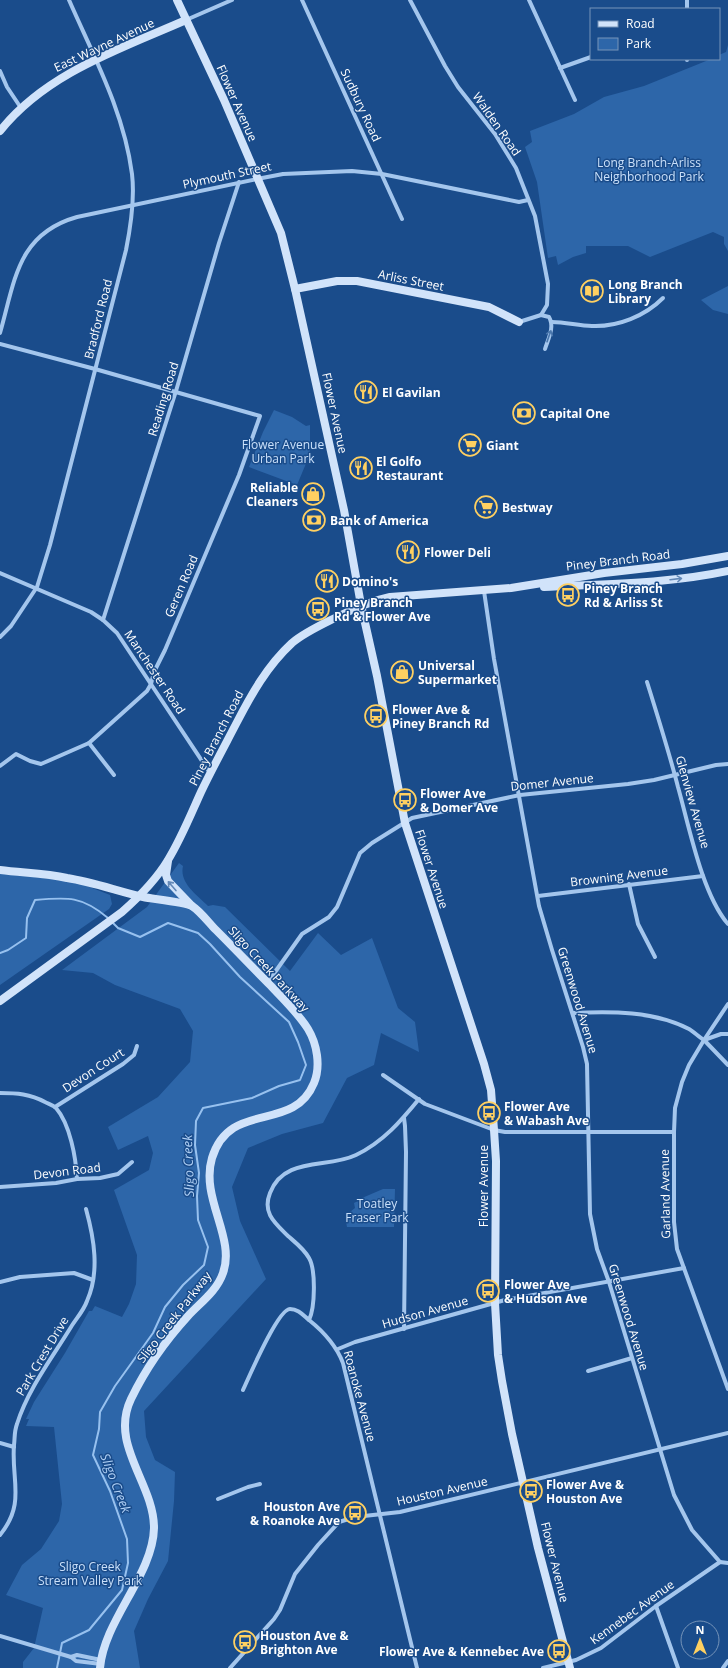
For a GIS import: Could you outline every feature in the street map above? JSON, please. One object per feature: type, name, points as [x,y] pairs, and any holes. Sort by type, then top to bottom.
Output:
[{"type":"street","name":"Bradford Road","points":[[0,637],[10,626],[36,587],[50,545],[126,250],[131,222],[132,175],[125,134],[111,94],[69,0]]},
{"type":"street","name":"Flower Avenue","points":[[177,0],[281,232],[296,289],[344,510],[361,605],[377,676],[405,823],[484,1064],[491,1090],[496,1161],[495,1303],[498,1355],[502,1381],[538,1548],[569,1665]]},
{"type":"street","name":"East Wayne Avenue","points":[[0,131],[21,108],[53,82],[96,60],[232,0]]},
{"type":"street","name":"Sudbury Road","points":[[302,0],[402,219]]},
{"type":"street","name":"Walden Road","points":[[410,0],[445,66],[458,87],[495,134],[516,168],[538,229],[548,284],[547,305],[541,315]]},
{"type":"street","points":[[529,0],[575,100]]},
{"type":"street","points":[[560,68],[590,57]]},
{"type":"street","points":[[0,70],[7,87],[21,108]]},
{"type":"street","name":"Plymouth Street","points":[[0,332],[20,263],[27,250],[46,231],[59,223],[77,218],[257,178],[317,171],[352,171],[382,174],[518,202],[528,200]]},
{"type":"street","name":"Reading Road","points":[[103,620],[176,392],[219,243],[239,182]]},
{"type":"street","name":"Arliss Street","points":[[296,289],[337,281],[357,281],[488,307],[519,322]]},
{"type":"street","points":[[552,322],[594,326],[609,325],[643,314],[656,306],[663,298]]},
{"type":"street","points":[[519,322],[541,315],[549,317],[552,322],[552,328],[545,349]]},
{"type":"street","points":[[0,344],[176,392]]},
{"type":"street","name":"Geren Road","points":[[0,766],[16,754],[30,761],[41,764],[88,742],[147,691],[151,684],[154,672],[165,650],[239,475],[260,416],[176,392]]},
{"type":"street","name":"Piney Branch Road","points":[[0,1001],[122,912],[140,896],[168,859],[246,704],[276,659],[293,642],[311,630],[361,605],[390,597],[511,588],[604,573],[682,564],[728,556]]},
{"type":"street","name":"Piney Branch Road","points":[[511,588],[653,582],[728,571]]},
{"type":"street","name":"Manchester Road","points":[[0,572],[91,612],[103,620],[117,633],[210,773]]},
{"type":"street","points":[[604,573],[607,585]]},
{"type":"street","name":"Greenwood Avenue","points":[[484,591],[494,659],[538,896],[552,950],[573,1013],[587,1064],[589,1132],[588,1196],[597,1249],[609,1282],[674,1495],[692,1530],[720,1562]]},
{"type":"street","name":"Glenview Avenue","points":[[647,682],[675,774],[703,876],[720,914],[728,924]]},
{"type":"street","points":[[88,742],[114,775]]},
{"type":"street","name":"Domer Avenue","points":[[268,983],[302,934],[328,916],[337,907],[360,853],[412,818],[425,814],[520,795],[628,784],[654,780],[716,765],[728,764]]},
{"type":"street","name":"Sligo Creek Parkway","points":[[101,1664],[105,1643],[148,1557],[154,1530],[152,1512],[126,1442],[125,1425],[128,1407],[154,1360],[187,1318],[218,1284],[224,1273],[226,1258],[224,1240],[212,1201],[209,1180],[213,1155],[220,1139],[240,1123],[284,1112],[302,1100],[315,1082],[318,1064],[316,1047],[308,1029],[293,1010],[168,881],[166,875],[168,859]]},
{"type":"street","points":[[0,870],[64,877],[140,896],[192,906]]},
{"type":"street","name":"Browning Avenue","points":[[538,896],[703,876]]},
{"type":"street","points":[[628,884],[638,924],[655,957]]},
{"type":"street","name":"Garland Avenue","points":[[728,1004],[689,1065],[682,1082],[676,1108],[674,1132],[674,1222],[677,1249],[728,1388]]},
{"type":"street","points":[[573,1013],[601,1011],[654,1017],[689,1029],[704,1040],[728,1066]]},
{"type":"street","points":[[704,1040],[721,1034],[728,1034]]},
{"type":"street","name":"Devon Court","points":[[55,1107],[123,1064],[134,1055],[137,1046]]},
{"type":"street","points":[[383,1075],[420,1099],[425,1104],[494,1130],[505,1132],[674,1132]]},
{"type":"street","points":[[0,1093],[20,1093],[38,1098],[55,1107],[70,1135],[77,1170],[77,1179]]},
{"type":"street","points":[[243,1390],[274,1326],[284,1312],[289,1309],[296,1310],[309,1320],[313,1308],[312,1267],[306,1252],[274,1222],[269,1214],[267,1201],[274,1183],[284,1172],[293,1168],[337,1161],[355,1155],[385,1137],[420,1099]]},
{"type":"street","points":[[404,1118],[406,1126],[404,1329]]},
{"type":"street","name":"Devon Road","points":[[0,1187],[100,1178],[118,1174],[132,1162]]},
{"type":"street","name":"Park Crest Drive","points":[[0,1535],[9,1521],[16,1498],[17,1486],[13,1452],[14,1434],[17,1425],[27,1398],[87,1302],[93,1280],[94,1249],[92,1232],[86,1209]]},
{"type":"street","name":"Hudson Avenue","points":[[338,1349],[355,1342],[495,1303],[684,1268]]},
{"type":"street","points":[[0,1282],[20,1277],[74,1273],[93,1280]]},
{"type":"street","name":"Roanoke Avenue","points":[[309,1320],[320,1329],[338,1349],[343,1363],[417,1668]]},
{"type":"street","points":[[588,1371],[632,1358]]},
{"type":"street","name":"Houston Avenue","points":[[230,1668],[274,1619],[280,1610],[296,1574],[318,1545],[339,1522],[355,1517],[380,1513],[400,1512],[728,1433]]},
{"type":"street","points":[[0,1443],[14,1447]]},
{"type":"street","points":[[218,1499],[248,1487],[260,1484]]},
{"type":"street","points":[[720,1562],[728,1563]]},
{"type":"street","name":"Kennebec Avenue","points":[[543,1668],[569,1665],[601,1648],[656,1606],[720,1562]]},
{"type":"street","points":[[656,1606],[678,1668]]},
{"type":"street","points":[[0,1636],[69,1656],[76,1661],[101,1664]]},
{"type":"street","points":[[723,1668],[728,1661]]},
{"type":"green space","name":"Long Branch-Arliss Neighborhood Park","points":[[728,45],[728,251],[724,244],[724,237],[713,232],[650,257],[628,246],[586,246],[586,253],[573,257],[558,265],[556,256],[548,258],[537,182],[525,147],[532,142],[530,131],[574,114],[604,97],[644,86],[709,60],[720,60],[720,55],[726,52]]},
{"type":"green space","points":[[728,286],[728,314],[713,310],[701,300]]},
{"type":"green space","name":"Flower Avenue Urban Park","points":[[274,410],[292,417],[306,426],[310,425],[310,454],[297,485],[249,467],[263,432]]},
{"type":"green space","name":"Sligo Creek Stream Valley Park","points":[[179,863],[183,866],[182,872],[186,883],[194,893],[208,906],[213,905],[225,907],[290,971],[318,933],[341,955],[372,938],[398,1008],[415,1022],[419,1052],[381,1033],[374,1065],[347,1078],[323,1123],[282,1134],[248,1148],[232,1187],[240,1221],[266,1279],[144,1411],[146,1437],[155,1460],[175,1472],[174,1501],[168,1561],[148,1599],[134,1631],[140,1668],[23,1668],[23,1662],[34,1648],[43,1608],[6,1595],[22,1565],[41,1549],[59,1521],[62,1504],[54,1427],[26,1426],[29,1419],[26,1419],[34,1402],[89,1311],[92,1311],[95,1306],[122,1317],[129,1304],[136,1284],[137,1255],[114,1190],[149,1170],[153,1153],[148,1136],[118,1150],[108,1127],[158,1097],[190,1062],[193,1031],[180,1009],[115,985],[93,973],[62,970],[147,907]]},
{"type":"green space","points":[[0,873],[77,882],[110,895],[112,904],[109,909],[0,985]]},
{"type":"green space","name":"Toatley Fraser Park","points":[[383,1189],[395,1189],[394,1227],[347,1227],[345,1216],[355,1208],[354,1203]]},
{"type":"waterway","name":"Sligo Creek","points":[[0,953],[8,950],[26,938],[27,918],[35,900],[57,898],[74,900],[90,905],[108,918]]},
{"type":"waterway","name":"Sligo Creek","points":[[57,1668],[62,1643],[89,1630],[122,1590],[128,1563],[127,1539],[110,1491],[93,1455],[99,1429],[100,1412],[115,1386],[153,1333],[165,1307],[183,1285],[204,1265],[208,1247],[198,1220],[197,1196],[199,1173],[195,1145],[196,1121],[203,1108],[252,1098],[279,1086],[300,1080],[306,1065],[289,1022],[240,977],[198,933],[168,923],[140,937],[118,928],[113,923]]},
{"type":"place","name":"Long Branch Library","points":[[592,291]]},
{"type":"place","name":"El Gavilan","points":[[366,392]]},
{"type":"place","name":"Capital One","points":[[524,413]]},
{"type":"place","name":"Giant","points":[[470,445]]},
{"type":"place","name":"El Golfo Restaurant","points":[[361,468]]},
{"type":"place","name":"Reliable Cleaners","points":[[313,494]]},
{"type":"place","name":"Bestway","points":[[486,507]]},
{"type":"place","name":"Bank of America","points":[[314,520]]},
{"type":"place","name":"Flower Deli","points":[[408,552]]},
{"type":"place","name":"Domino's","points":[[327,581]]},
{"type":"place","name":"Piney Branch Rd & Arliss St","points":[[568,595]]},
{"type":"place","name":"Piney Branch Rd & Flower Ave","points":[[318,609]]},
{"type":"place","name":"Universal Supermarket","points":[[402,672]]},
{"type":"place","name":"Flower Ave & Piney Branch Rd","points":[[376,716]]},
{"type":"place","name":"Flower Ave & Domer Ave","points":[[405,800]]},
{"type":"place","name":"Flower Ave & Wabash Ave","points":[[489,1113]]},
{"type":"place","name":"Flower Ave & Hudson Ave","points":[[488,1291]]},
{"type":"place","name":"Flower Ave & Houston Ave","points":[[531,1491]]},
{"type":"place","name":"Houston Ave & Roanoke Ave","points":[[355,1513]]},
{"type":"place","name":"Houston Ave & Brighton Ave","points":[[245,1642]]},
{"type":"place","name":"Flower Ave & Kennebec Ave","points":[[559,1651]]}]
